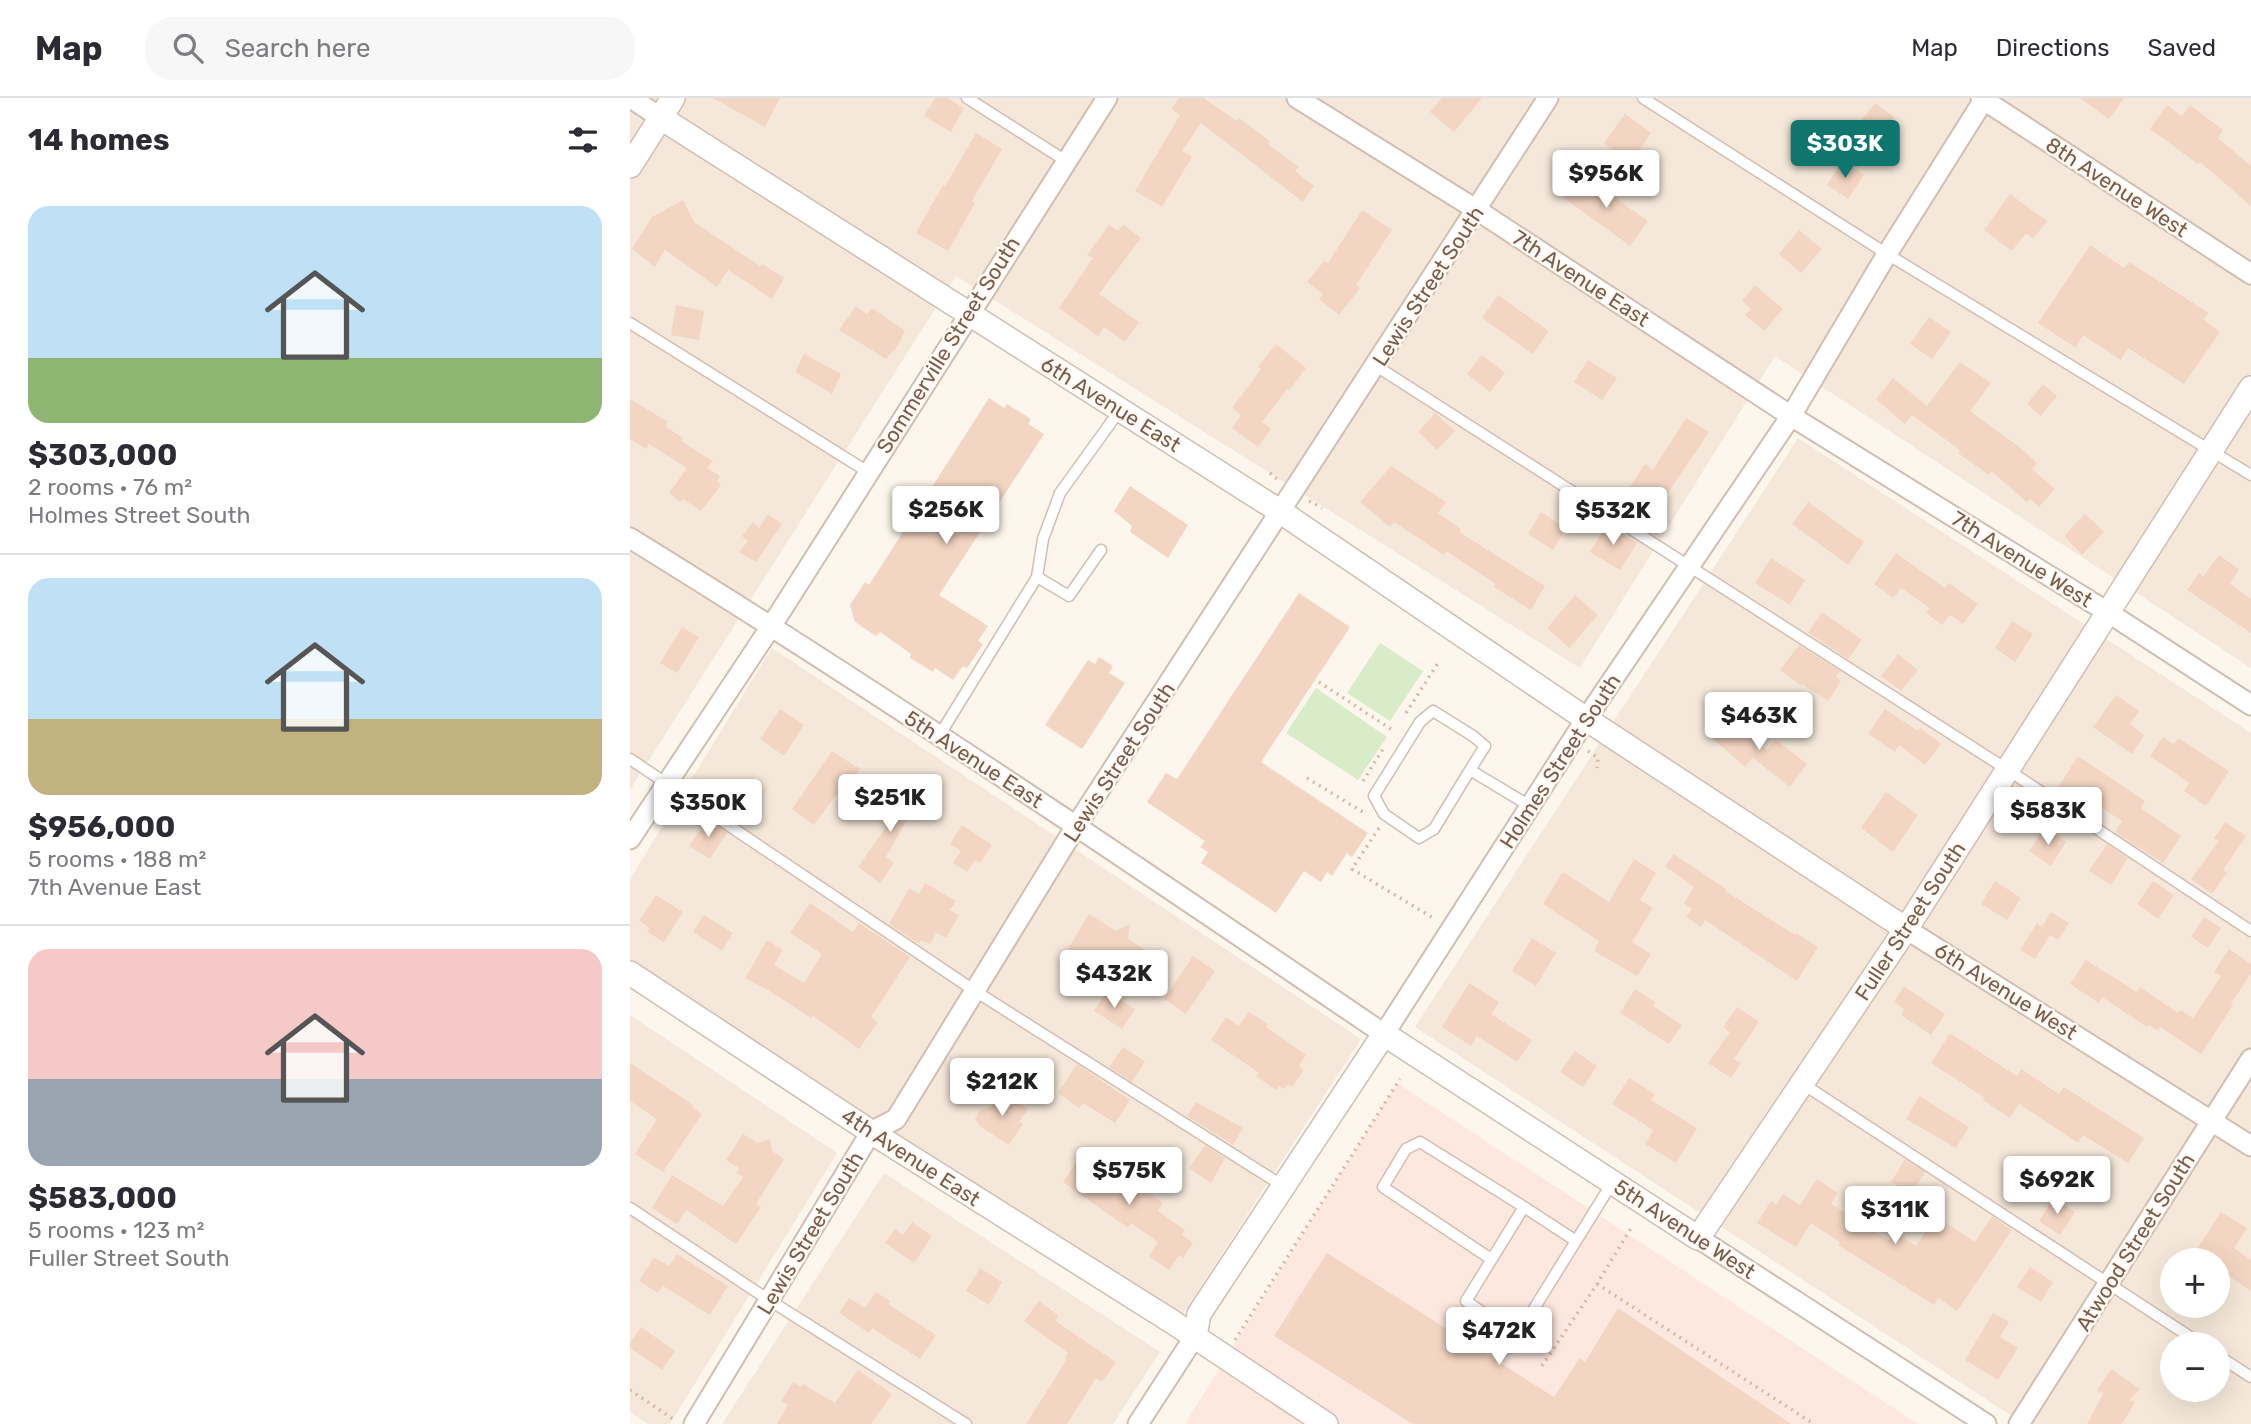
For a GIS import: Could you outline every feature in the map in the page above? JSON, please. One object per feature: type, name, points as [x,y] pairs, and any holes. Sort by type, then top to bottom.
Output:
[{"type":"street","name":"6th Avenue East","points":[[631,98],[667,108],[935,293],[969,312],[1281,512],[1586,719]]},
{"type":"street","name":"Sommerville Street South","points":[[630,839],[772,625],[1107,98]]},
{"type":"street","name":"7th Avenue East","points":[[1297,98],[1477,210],[1791,416]]},
{"type":"street","name":"Lewis Street South","points":[[694,1424],[871,1132],[896,1119],[1076,826],[1548,98]]},
{"type":"street","name":"Holmes Street South","points":[[1138,1424],[1195,1336],[1199,1314],[1384,1034],[1586,719],[1791,416],[1983,99]]},
{"type":"street","name":"8th Avenue West","points":[[1983,99],[2251,274]]},
{"type":"street","points":[[630,166],[667,108]]},
{"type":"street","name":"Fuller Street South","points":[[1698,1238],[1906,929],[2251,388]]},
{"type":"street","name":"7th Avenue West","points":[[1791,416],[2109,613],[2251,705]]},
{"type":"street","name":"5th Avenue East","points":[[630,538],[772,625],[1384,1034]]},
{"type":"street","name":"6th Avenue West","points":[[1586,719],[1906,929],[2251,1146]]},
{"type":"street","name":"4th Avenue East","points":[[630,973],[871,1132],[1195,1336],[1326,1424]]},
{"type":"street","name":"5th Avenue West","points":[[1384,1034],[1986,1424]]},
{"type":"street","name":"Atwood Street South","points":[[2019,1424],[2251,1059]]},
{"type":"lane","points":[[967,98],[1066,162]]},
{"type":"lane","points":[[1643,98],[1887,254],[2251,475]]},
{"type":"lane","points":[[630,323],[868,472]]},
{"type":"lane","points":[[1376,366],[2008,770],[2251,931]]},
{"type":"lane","points":[[939,736],[1037,577],[1043,540],[1060,493],[1120,409]]},
{"type":"lane","points":[[1037,577],[1069,596],[1101,550]]},
{"type":"lane","points":[[1433,711],[1485,746],[1470,770],[1434,829],[1419,838],[1384,814],[1374,796],[1420,722],[1433,711]]},
{"type":"lane","points":[[630,760],[975,991],[1283,1187]]},
{"type":"lane","points":[[1470,770],[1530,806]]},
{"type":"lane","points":[[1802,1084],[2183,1332]]},
{"type":"lane","points":[[1491,1259],[1383,1187],[1406,1149],[1420,1142],[1576,1241]]},
{"type":"lane","points":[[1524,1208],[1466,1301],[1517,1336],[1613,1182]]},
{"type":"lane","points":[[630,1208],[769,1300],[966,1424]]},
{"type":"lane","points":[[2230,1363],[2251,1377]]},
{"type":"path","points":[[1319,682],[1394,731]]},
{"type":"path","points":[[1307,778],[1363,812]]},
{"type":"path","points":[[1352,869],[1427,913],[1450,931]]},
{"type":"path","points":[[1234,1341],[1400,1079]]},
{"type":"path","points":[[1542,1366],[1631,1228]]},
{"type":"path","points":[[1597,1284],[1814,1424]]},
{"type":"path","points":[[630,1390],[680,1424]]},
{"type":"shaded area","points":[[630,98],[2251,98],[2251,668],[1775,356],[1580,668],[956,276],[630,790]]},
{"type":"shaded area","points":[[1798,438],[2251,733],[2251,1424],[2024,1424],[1415,1027]]},
{"type":"shaded area","points":[[772,648],[1361,1039],[1181,1317],[630,965],[630,879]]},
{"type":"shaded area","points":[[630,1015],[837,1153],[670,1424],[648,1424],[630,1412]]},
{"type":"shaded area","points":[[1397,1083],[1918,1424],[1185,1424]]},
{"type":"shaded area","points":[[884,1173],[1160,1352],[1113,1424],[722,1424]]},
{"type":"green space","points":[[1380,643],[1423,671],[1390,721],[1347,693]]},
{"type":"green space","points":[[1316,688],[1387,737],[1358,780],[1286,733]]},
{"type":"building","points":[[713,98],[780,98],[765,127]]},
{"type":"building","points":[[935,98],[947,98],[964,108],[951,132],[924,116]]},
{"type":"building","points":[[1179,98],[1203,98],[1237,121],[1239,118],[1270,141],[1268,144],[1299,167],[1295,171],[1314,186],[1303,202],[1201,123],[1182,151],[1192,157],[1162,207],[1135,191],[1180,115],[1171,109]]},
{"type":"building","points":[[1442,98],[1482,98],[1454,132],[1430,112]]},
{"type":"building","points":[[2080,98],[2124,98],[2109,119]]},
{"type":"building","points":[[1875,103],[1894,117],[1887,127],[1893,131],[1880,148],[1855,129]]},
{"type":"building","points":[[2167,105],[2182,116],[2190,105],[2223,130],[2218,138],[2251,166],[2251,206],[2200,162],[2198,164],[2150,129]]},
{"type":"building","points":[[1625,114],[1651,133],[1631,162],[1604,143]]},
{"type":"building","points":[[976,133],[1002,149],[972,201],[975,203],[948,251],[916,233]]},
{"type":"building","points":[[1842,161],[1864,175],[1848,199],[1827,185]]},
{"type":"building","points":[[1579,176],[1597,189],[1603,181],[1617,192],[1614,197],[1648,221],[1630,246],[1564,198]]},
{"type":"building","points":[[2010,194],[2047,221],[2033,239],[2026,233],[2012,251],[1984,230]]},
{"type":"building","points":[[683,200],[694,222],[760,266],[762,264],[784,278],[772,299],[728,270],[717,287],[665,250],[655,267],[632,249],[652,217]]},
{"type":"building","points":[[1362,210],[1392,230],[1356,285],[1360,288],[1339,315],[1319,299],[1323,294],[1307,282],[1324,261],[1328,263]]},
{"type":"building","points":[[1123,224],[1141,238],[1099,294],[1139,322],[1125,342],[1104,327],[1098,336],[1059,308],[1093,258],[1087,255],[1109,225],[1118,231]]},
{"type":"building","points":[[1799,230],[1822,249],[1801,273],[1779,254]]},
{"type":"building","points":[[2090,245],[2124,268],[2129,262],[2209,313],[2203,319],[2220,332],[2184,384],[2128,348],[2121,360],[2083,335],[2076,348],[2038,323]]},
{"type":"building","points":[[1755,285],[1783,309],[1764,331],[1745,315],[1751,309],[1742,301]]},
{"type":"building","points":[[1498,295],[1549,331],[1533,354],[1482,318]]},
{"type":"building","points":[[676,305],[704,311],[699,340],[671,335]]},
{"type":"building","points":[[856,306],[867,314],[872,308],[905,331],[886,359],[839,330]]},
{"type":"building","points":[[1929,317],[1951,332],[1932,359],[1910,344]]},
{"type":"building","points":[[1276,344],[1306,368],[1262,422],[1271,429],[1258,447],[1232,428],[1241,415],[1232,408]]},
{"type":"building","points":[[804,354],[841,374],[832,394],[795,372]]},
{"type":"building","points":[[1482,355],[1505,373],[1490,392],[1467,374]]},
{"type":"building","points":[[1588,360],[1617,378],[1602,400],[1574,382]]},
{"type":"building","points":[[1960,362],[1991,383],[1970,411],[2037,463],[2032,469],[2055,489],[2039,507],[2030,499],[2027,502],[1991,471],[1989,475],[1958,453],[1960,450],[1912,415],[1905,424],[1876,399],[1893,378],[1927,406]]},
{"type":"building","points":[[2043,384],[2057,396],[2041,416],[2027,404]]},
{"type":"building","points":[[989,398],[1004,408],[1007,404],[1031,419],[1028,424],[1044,434],[939,595],[988,626],[978,641],[983,644],[967,668],[963,666],[953,680],[935,668],[933,672],[910,658],[911,654],[880,632],[876,636],[855,622],[850,605],[865,582],[869,585]]},
{"type":"building","points":[[630,399],[668,422],[665,426],[683,438],[681,441],[713,461],[707,468],[720,476],[717,481],[721,485],[701,511],[683,499],[680,502],[669,493],[687,468],[649,444],[646,449],[630,439]]},
{"type":"building","points":[[1435,413],[1455,431],[1437,450],[1418,432]]},
{"type":"building","points":[[1686,418],[1709,432],[1653,515],[1624,495],[1645,464],[1653,470]]},
{"type":"building","points":[[1391,466],[1446,502],[1438,513],[1461,529],[1459,532],[1545,586],[1531,610],[1494,587],[1496,584],[1446,551],[1444,555],[1394,522],[1390,527],[1360,502]]},
{"type":"building","points":[[1130,486],[1188,525],[1168,558],[1130,532],[1132,526],[1114,511]]},
{"type":"building","points":[[1808,502],[1864,542],[1848,565],[1792,524]]},
{"type":"building","points":[[1541,512],[1566,528],[1553,550],[1528,534]]},
{"type":"building","points":[[768,514],[782,524],[756,562],[739,552],[748,541],[742,536],[753,522],[759,528]]},
{"type":"building","points":[[2085,514],[2104,532],[2082,555],[2064,536]]},
{"type":"building","points":[[1607,524],[1637,543],[1620,570],[1590,552]]},
{"type":"building","points":[[1896,553],[1945,588],[1949,583],[1978,604],[1963,624],[1950,615],[1942,625],[1926,613],[1930,608],[1901,588],[1893,598],[1874,584]]},
{"type":"building","points":[[2219,555],[2239,569],[2230,584],[2251,599],[2251,633],[2187,590],[2199,573],[2203,577]]},
{"type":"building","points":[[1771,558],[1805,580],[1790,605],[1755,583]]},
{"type":"building","points":[[1299,593],[1350,627],[1261,762],[1368,833],[1352,857],[1347,853],[1332,876],[1327,872],[1321,882],[1304,871],[1276,913],[1201,863],[1208,852],[1200,847],[1205,841],[1147,802],[1166,773],[1177,779]]},
{"type":"building","points":[[1575,595],[1598,615],[1569,648],[1547,628]]},
{"type":"building","points":[[1822,612],[1862,640],[1848,659],[1808,633]]},
{"type":"building","points":[[2012,621],[2033,634],[2015,662],[1995,648]]},
{"type":"building","points":[[682,627],[699,637],[677,673],[660,663]]},
{"type":"building","points":[[1799,645],[1840,671],[1836,677],[1841,681],[1828,701],[1780,670]]},
{"type":"building","points":[[1898,654],[1918,670],[1901,691],[1881,676]]},
{"type":"building","points":[[1099,657],[1113,666],[1109,673],[1125,683],[1082,749],[1045,725],[1088,660],[1095,664]]},
{"type":"building","points":[[2116,695],[2139,711],[2130,724],[2144,735],[2132,754],[2093,727]]},
{"type":"building","points":[[780,709],[804,725],[784,756],[760,739]]},
{"type":"building","points":[[1885,709],[1918,731],[1920,728],[1941,744],[1925,765],[1899,745],[1895,752],[1868,734]]},
{"type":"building","points":[[1729,717],[1767,750],[1775,739],[1807,764],[1790,787],[1753,758],[1745,767],[1711,737]]},
{"type":"building","points":[[2163,737],[2174,744],[2178,738],[2229,771],[2206,806],[2184,791],[2189,783],[2150,756]]},
{"type":"building","points":[[832,751],[860,769],[841,798],[836,795],[814,825],[792,809]]},
{"type":"building","points":[[2078,756],[2145,801],[2141,808],[2181,836],[2163,863],[2115,832],[2122,821],[2082,795],[2075,806],[2055,792]]},
{"type":"building","points":[[732,782],[757,799],[741,821],[737,818],[735,821],[715,807]]},
{"type":"building","points":[[895,789],[926,807],[918,821],[909,816],[886,857],[894,863],[880,883],[858,867],[888,824],[878,819]]},
{"type":"building","points":[[1886,792],[1918,815],[1893,852],[1861,828]]},
{"type":"building","points":[[707,819],[727,833],[710,859],[689,846]]},
{"type":"building","points":[[2225,822],[2246,836],[2223,870],[2227,873],[2212,894],[2191,879],[2219,841],[2214,838]]},
{"type":"building","points":[[962,825],[992,845],[980,863],[975,860],[967,872],[953,863],[961,851],[950,844]]},
{"type":"building","points":[[2044,828],[2066,842],[2051,866],[2029,851]]},
{"type":"building","points":[[2107,844],[2128,858],[2111,885],[2089,871]]},
{"type":"building","points":[[1674,854],[1726,889],[1725,891],[1818,947],[1797,981],[1705,920],[1701,927],[1686,917],[1692,909],[1684,903],[1694,887],[1665,866]]},
{"type":"building","points":[[1634,859],[1656,873],[1640,900],[1653,908],[1632,942],[1651,954],[1637,976],[1594,951],[1599,941],[1543,904],[1563,872],[1609,902]]},
{"type":"building","points":[[1995,881],[2021,898],[2007,920],[1981,904]]},
{"type":"building","points":[[2153,881],[2174,895],[2158,919],[2137,904]]},
{"type":"building","points":[[925,883],[956,901],[950,910],[959,915],[946,938],[936,933],[930,944],[921,940],[919,944],[889,924],[909,888],[919,894]]},
{"type":"building","points":[[656,895],[683,912],[664,942],[647,932],[650,928],[639,921]]},
{"type":"building","points":[[810,903],[853,932],[859,923],[910,957],[871,1017],[878,1022],[859,1049],[812,1015],[811,1018],[745,978],[767,940],[783,950],[774,965],[804,983],[822,954],[790,933]]},
{"type":"building","points":[[2051,912],[2069,923],[2058,940],[2050,935],[2035,959],[2020,950],[2037,923],[2042,927]]},
{"type":"building","points":[[1089,914],[1116,931],[1130,924],[1128,939],[1144,949],[1123,983],[1068,949]]},
{"type":"building","points":[[704,915],[733,933],[722,951],[693,932]]},
{"type":"building","points":[[2204,917],[2221,928],[2208,948],[2191,937]]},
{"type":"building","points":[[1532,938],[1556,953],[1536,986],[1512,971]]},
{"type":"building","points":[[2229,949],[2251,964],[2251,973],[2201,1054],[2160,1027],[2158,1031],[2148,1025],[2147,1027],[2102,997],[2099,1003],[2070,984],[2086,960],[2137,992],[2140,987],[2178,1013],[2180,1010],[2193,1018],[2221,976],[2214,972]]},
{"type":"building","points":[[1193,956],[1215,971],[1186,1014],[1164,999]]},
{"type":"building","points":[[1469,983],[1499,1002],[1491,1014],[1532,1040],[1517,1062],[1477,1036],[1471,1046],[1442,1027]]},
{"type":"building","points":[[1904,986],[1945,1014],[1931,1035],[1901,1015],[1904,1009],[1894,1002]]},
{"type":"building","points":[[1635,989],[1655,1002],[1653,1006],[1682,1025],[1669,1044],[1620,1013]]},
{"type":"building","points":[[1107,991],[1135,1009],[1122,1029],[1094,1011]]},
{"type":"building","points":[[1737,1007],[1759,1022],[1734,1059],[1741,1063],[1731,1078],[1708,1063],[1730,1032],[1723,1027]]},
{"type":"building","points":[[1249,1012],[1306,1055],[1299,1065],[1303,1071],[1292,1087],[1288,1084],[1284,1089],[1279,1086],[1276,1090],[1256,1076],[1259,1073],[1211,1040],[1226,1017],[1239,1026]]},
{"type":"building","points":[[1950,1033],[2017,1076],[2021,1069],[2059,1094],[2064,1087],[2144,1138],[2128,1163],[2083,1135],[2078,1143],[2019,1104],[2010,1118],[1983,1100],[1985,1098],[1931,1063]]},
{"type":"building","points":[[1123,1047],[1145,1061],[1132,1082],[1109,1067]]},
{"type":"building","points":[[1575,1051],[1597,1066],[1583,1087],[1560,1072]]},
{"type":"building","points":[[630,1063],[693,1105],[692,1107],[702,1114],[663,1172],[635,1154],[657,1119],[630,1101]]},
{"type":"building","points":[[1077,1064],[1130,1100],[1115,1123],[1083,1103],[1079,1108],[1058,1093]]},
{"type":"building","points":[[1629,1078],[1655,1094],[1651,1100],[1697,1128],[1676,1163],[1645,1144],[1653,1130],[1612,1104]]},
{"type":"building","points":[[1001,1091],[1028,1109],[1019,1122],[1023,1124],[1009,1145],[981,1127],[975,1119],[979,1111],[992,1106]]},
{"type":"building","points":[[1919,1096],[1969,1127],[1956,1148],[1906,1119]]},
{"type":"building","points":[[1196,1102],[1243,1128],[1233,1145],[1187,1116]]},
{"type":"building","points":[[743,1134],[758,1143],[770,1139],[772,1151],[784,1159],[756,1204],[761,1207],[736,1244],[686,1210],[677,1224],[652,1208],[672,1175],[723,1206],[743,1177],[736,1173],[739,1168],[726,1160]]},
{"type":"building","points":[[1205,1145],[1225,1158],[1211,1183],[1189,1168]]},
{"type":"building","points":[[1098,1153],[1113,1164],[1111,1167],[1163,1203],[1158,1211],[1185,1230],[1182,1235],[1193,1243],[1183,1258],[1179,1255],[1169,1270],[1149,1256],[1158,1242],[1131,1223],[1128,1228],[1063,1182],[1080,1157],[1090,1164]]},
{"type":"building","points":[[1905,1159],[1925,1172],[1911,1194],[1891,1182]]},
{"type":"building","points":[[1817,1179],[1838,1193],[1831,1204],[1889,1240],[1894,1232],[1916,1246],[1936,1216],[1975,1242],[1992,1216],[2012,1230],[1957,1311],[1938,1298],[1934,1305],[1838,1245],[1840,1242],[1811,1223],[1796,1247],[1757,1223],[1771,1201],[1776,1205],[1783,1194],[1800,1205]]},
{"type":"building","points":[[2054,1198],[2075,1212],[2060,1235],[2039,1221]]},
{"type":"building","points":[[2221,1212],[2247,1228],[2234,1248],[2251,1260],[2251,1291],[2230,1277],[2230,1248],[2198,1248]]},
{"type":"building","points":[[912,1222],[932,1236],[914,1263],[885,1243],[895,1229],[903,1235]]},
{"type":"building","points":[[1327,1253],[1554,1397],[1580,1358],[1585,1362],[1618,1308],[1791,1424],[1413,1424],[1274,1336]]},
{"type":"building","points":[[677,1254],[728,1286],[710,1315],[663,1286],[658,1293],[639,1281],[654,1257],[669,1266]]},
{"type":"building","points":[[2030,1267],[2053,1282],[2041,1302],[2017,1287]]},
{"type":"building","points":[[980,1268],[1002,1282],[989,1305],[966,1291]]},
{"type":"building","points":[[876,1292],[890,1301],[888,1304],[936,1335],[920,1359],[872,1328],[869,1333],[839,1313],[849,1298],[865,1308]]},
{"type":"building","points":[[1039,1301],[1059,1316],[1055,1321],[1116,1362],[1102,1382],[1096,1378],[1067,1424],[1026,1424],[1067,1359],[1065,1358],[1068,1353],[1024,1321]]},
{"type":"building","points":[[1993,1313],[2009,1322],[2000,1337],[2018,1348],[1998,1380],[1965,1360]]},
{"type":"building","points":[[641,1327],[675,1351],[662,1370],[630,1348],[630,1343]]},
{"type":"building","points":[[2111,1369],[2140,1389],[2129,1400],[2135,1402],[2122,1424],[2087,1424],[2103,1394],[2097,1390]]},
{"type":"building","points":[[858,1370],[892,1394],[871,1424],[777,1424],[788,1405],[781,1401],[793,1382],[801,1387],[803,1384],[835,1403]]}]
